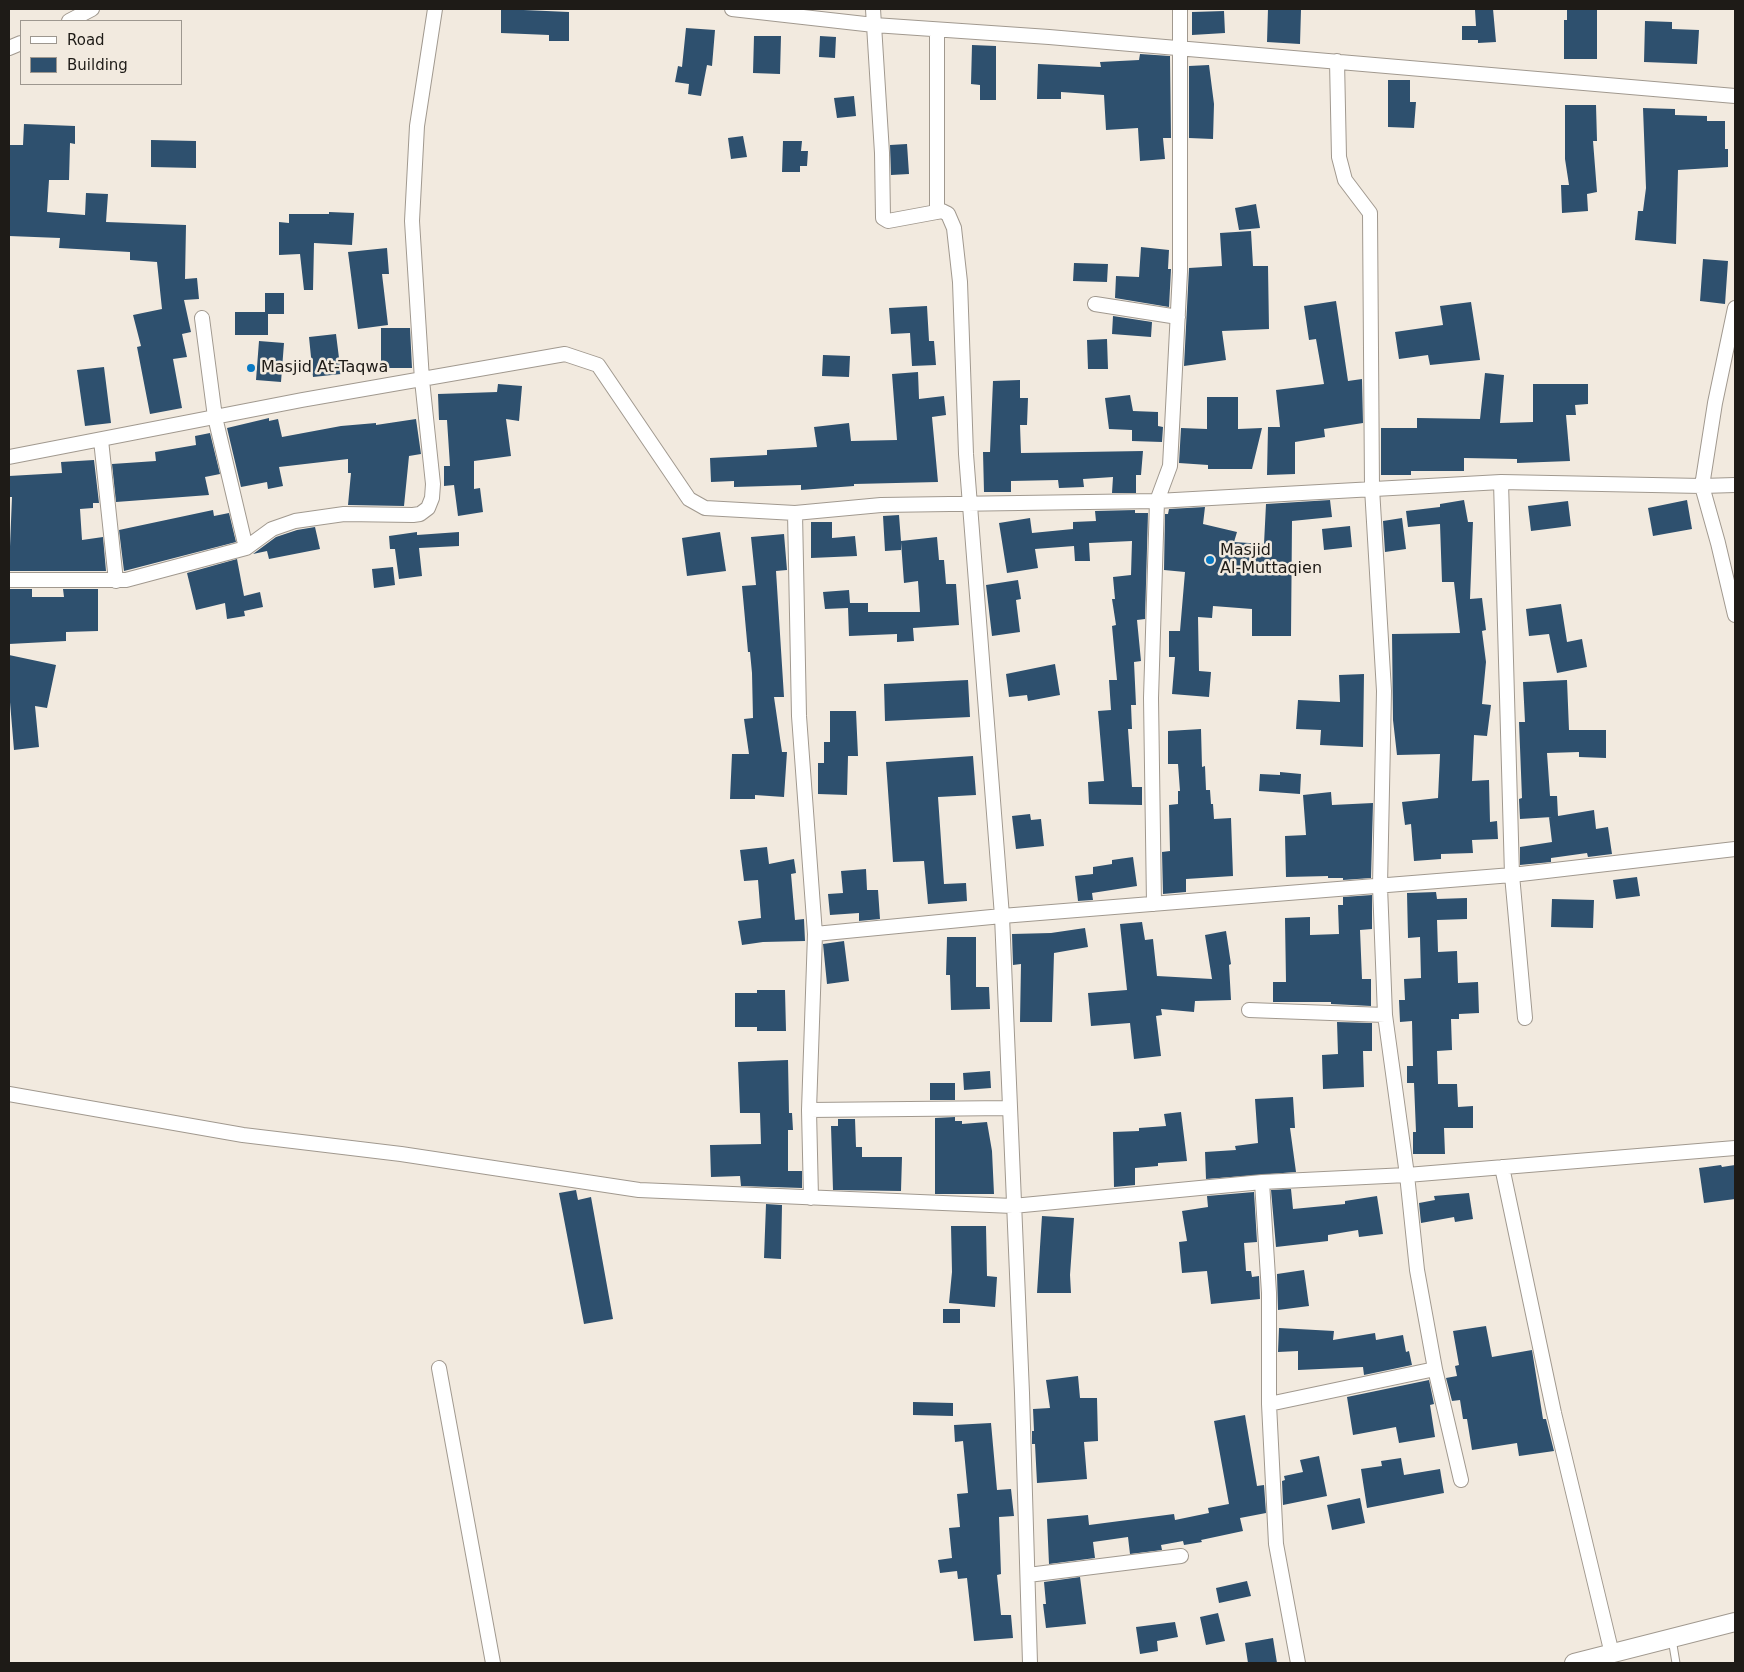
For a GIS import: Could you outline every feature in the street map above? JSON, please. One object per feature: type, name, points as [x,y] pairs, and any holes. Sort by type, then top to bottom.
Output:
[{"type":"street","points":[[71,20],[92,9]]},
{"type":"street","points":[[9,580],[116,581],[142,577],[246,548],[272,529],[295,521],[344,514],[413,515],[420,514],[428,508],[432,498],[433,484],[422,380],[412,221],[417,126],[435,9]]},
{"type":"street","points":[[732,9],[780,12],[874,25],[1337,61],[1735,96]]},
{"type":"street","points":[[874,9],[882,153],[883,218],[888,221],[942,211],[952,219],[960,282],[970,502],[1002,916],[1030,1663]]},
{"type":"street","points":[[1154,904],[1151,698],[1158,501],[1170,466],[1178,317],[1181,149],[1178,48],[1180,9]]},
{"type":"street","points":[[937,30],[937,212]]},
{"type":"street","points":[[1337,61],[1339,157],[1345,180],[1370,213],[1372,488],[1384,691],[1380,886],[1385,1015],[1407,1175],[1417,1270],[1435,1369],[1461,1480]]},
{"type":"street","points":[[1095,304],[1178,317]]},
{"type":"street","points":[[1735,308],[1715,403],[1702,486],[1735,615]]},
{"type":"street","points":[[202,318],[215,416],[246,548]]},
{"type":"street","points":[[9,457],[215,416],[422,380],[554,354],[576,356],[598,365],[689,499],[705,508],[795,513],[881,505],[970,502],[1158,501],[1501,482],[1735,485]]},
{"type":"street","points":[[101,440],[116,581]]},
{"type":"street","points":[[1501,482],[1512,875],[1525,1018]]},
{"type":"street","points":[[795,513],[799,716],[815,934],[808,1110],[811,1198]]},
{"type":"street","points":[[815,934],[1002,916],[1512,875],[1735,849]]},
{"type":"street","points":[[1249,1010],[1385,1015]]},
{"type":"street","points":[[9,1094],[242,1135],[401,1154],[630,1189],[1013,1206],[1262,1182],[1407,1175],[1735,1148]]},
{"type":"street","points":[[808,1110],[1010,1108]]},
{"type":"street","points":[[1502,1167],[1554,1413],[1612,1654]]},
{"type":"street","points":[[1262,1182],[1269,1293],[1269,1404],[1276,1544],[1298,1663]]},
{"type":"street","points":[[439,1368],[493,1663]]},
{"type":"street","points":[[1269,1404],[1435,1369]]},
{"type":"street","points":[[1028,1575],[1181,1556]]},
{"type":"street","points":[[1574,1663],[1735,1622]]},
{"type":"lane","points":[[1672,1638],[1676,1663]]},
{"type":"building","points":[[501,9],[569,12],[569,41],[549,41],[549,35],[501,33]]},
{"type":"building","points":[[1268,9],[1301,10],[1300,44],[1267,42]]},
{"type":"building","points":[[1493,9],[1496,42],[1478,43],[1478,40],[1462,40],[1462,26],[1476,26],[1475,10]]},
{"type":"building","points":[[1567,9],[1597,9],[1597,59],[1564,59],[1564,20],[1567,20]]},
{"type":"building","points":[[1224,11],[1225,33],[1192,35],[1192,12]]},
{"type":"building","points":[[1645,21],[1672,22],[1672,29],[1699,30],[1697,64],[1644,62]]},
{"type":"building","points":[[686,28],[715,30],[712,66],[707,65],[701,96],[688,94],[689,84],[675,82],[678,66],[682,67]]},
{"type":"building","points":[[754,36],[781,36],[780,74],[753,73]]},
{"type":"building","points":[[820,36],[836,37],[835,58],[819,57]]},
{"type":"building","points":[[972,45],[996,46],[996,100],[980,100],[980,85],[971,84]]},
{"type":"building","points":[[1140,54],[1170,56],[1171,138],[1163,138],[1165,159],[1140,161],[1138,128],[1106,130],[1104,95],[1061,92],[1061,99],[1037,99],[1038,64],[1101,67],[1100,62],[1139,60]]},
{"type":"building","points":[[1209,65],[1214,104],[1213,139],[1189,138],[1189,66]]},
{"type":"building","points":[[1388,80],[1410,80],[1410,102],[1416,102],[1414,128],[1388,127]]},
{"type":"building","points":[[854,96],[856,116],[837,118],[834,98]]},
{"type":"building","points":[[1565,105],[1596,105],[1597,141],[1593,141],[1597,192],[1587,194],[1588,211],[1562,213],[1561,185],[1569,185],[1565,159]]},
{"type":"building","points":[[1643,108],[1675,109],[1675,115],[1707,116],[1707,121],[1725,121],[1725,149],[1728,149],[1728,167],[1678,170],[1676,244],[1635,240],[1638,211],[1643,211],[1646,188]]},
{"type":"building","points":[[24,124],[75,126],[75,144],[70,143],[69,180],[49,180],[47,212],[85,215],[86,193],[108,194],[106,222],[186,225],[185,279],[197,278],[199,299],[184,300],[191,332],[182,334],[187,357],[173,359],[182,408],[150,414],[137,347],[141,346],[133,315],[162,309],[157,262],[130,260],[130,252],[59,248],[60,238],[9,236],[10,145],[23,145]]},
{"type":"building","points":[[743,136],[747,157],[731,159],[728,138]]},
{"type":"building","points":[[151,140],[196,141],[196,168],[151,167]]},
{"type":"building","points":[[783,141],[802,141],[801,151],[808,151],[807,166],[800,166],[800,172],[782,172]]},
{"type":"building","points":[[907,144],[909,174],[891,175],[890,145]]},
{"type":"building","points":[[1256,204],[1260,228],[1239,230],[1235,208]]},
{"type":"building","points":[[329,212],[354,213],[352,245],[314,243],[313,290],[304,290],[300,254],[279,255],[279,222],[289,223],[289,214],[329,214]]},
{"type":"building","points":[[1251,231],[1253,266],[1268,266],[1269,329],[1222,331],[1226,360],[1184,366],[1189,268],[1222,266],[1220,233]]},
{"type":"building","points":[[1141,247],[1169,250],[1168,269],[1171,269],[1169,307],[1115,298],[1116,276],[1139,277]]},
{"type":"building","points":[[387,248],[389,274],[382,274],[388,325],[358,329],[348,252]]},
{"type":"building","points":[[1703,259],[1728,261],[1725,304],[1700,301]]},
{"type":"building","points":[[1074,263],[1108,264],[1107,282],[1073,281]]},
{"type":"building","points":[[265,293],[284,293],[284,314],[268,314],[268,335],[235,335],[235,312],[265,312]]},
{"type":"building","points":[[1336,301],[1348,381],[1362,379],[1363,423],[1324,429],[1325,437],[1295,442],[1295,474],[1267,475],[1268,427],[1280,427],[1276,390],[1324,384],[1316,339],[1309,340],[1304,306]]},
{"type":"building","points":[[1471,302],[1480,360],[1430,365],[1428,355],[1399,359],[1395,332],[1443,325],[1440,306]]},
{"type":"building","points":[[927,306],[929,341],[934,341],[936,365],[912,366],[910,333],[891,334],[889,308]]},
{"type":"building","points":[[1113,316],[1152,322],[1151,337],[1112,334]]},
{"type":"building","points":[[381,328],[410,328],[412,368],[381,368]]},
{"type":"building","points":[[336,334],[341,374],[313,377],[309,337]]},
{"type":"building","points":[[1107,339],[1108,369],[1088,369],[1087,340]]},
{"type":"building","points":[[259,341],[284,343],[281,382],[256,380]]},
{"type":"building","points":[[823,355],[850,356],[849,377],[822,376]]},
{"type":"building","points":[[104,367],[111,423],[85,426],[77,370]]},
{"type":"building","points":[[918,372],[919,399],[944,396],[946,415],[932,417],[938,482],[854,484],[854,486],[801,490],[801,485],[734,487],[734,481],[711,482],[710,458],[767,455],[767,450],[817,447],[814,427],[849,423],[851,441],[897,440],[892,374]]},
{"type":"building","points":[[1485,373],[1504,375],[1500,423],[1533,422],[1533,384],[1588,384],[1588,404],[1575,405],[1576,415],[1566,415],[1570,461],[1517,463],[1517,459],[1464,458],[1464,471],[1411,471],[1411,475],[1381,475],[1381,428],[1417,428],[1417,418],[1480,419]]},
{"type":"building","points":[[1020,380],[1020,398],[1028,398],[1027,425],[1020,425],[1021,453],[1143,451],[1141,475],[1136,475],[1136,493],[1112,493],[1113,477],[1083,479],[1084,487],[1059,488],[1058,480],[1011,481],[1011,492],[984,492],[983,452],[990,452],[993,381]]},
{"type":"building","points":[[498,384],[522,386],[519,421],[506,419],[511,456],[474,461],[474,489],[480,488],[483,512],[458,516],[454,485],[444,486],[444,466],[450,466],[447,420],[439,420],[438,394],[497,392]]},
{"type":"building","points":[[1130,395],[1133,411],[1158,412],[1158,426],[1163,427],[1162,442],[1132,441],[1132,430],[1109,429],[1105,398]]},
{"type":"building","points":[[1207,397],[1238,397],[1238,429],[1262,428],[1252,469],[1208,469],[1208,465],[1179,463],[1181,428],[1207,429]]},
{"type":"building","points":[[269,418],[269,421],[278,419],[282,437],[341,426],[376,423],[376,425],[416,419],[421,454],[409,456],[404,506],[348,505],[351,473],[348,473],[348,459],[279,467],[283,486],[268,489],[267,482],[241,487],[227,428]]},
{"type":"building","points":[[210,433],[220,474],[205,477],[209,495],[116,502],[112,464],[156,461],[155,452],[196,445],[195,436]]},
{"type":"building","points":[[94,460],[99,503],[93,503],[93,508],[80,509],[82,540],[103,537],[106,571],[9,571],[12,497],[9,497],[9,476],[62,473],[61,462]]},
{"type":"building","points":[[1330,500],[1332,517],[1292,521],[1291,636],[1252,636],[1252,609],[1213,606],[1212,618],[1198,617],[1199,671],[1211,672],[1209,697],[1172,694],[1175,657],[1169,657],[1169,631],[1180,631],[1185,572],[1164,570],[1165,514],[1168,514],[1169,509],[1205,507],[1203,524],[1237,532],[1234,542],[1264,544],[1266,504]]},
{"type":"building","points":[[1464,500],[1468,522],[1473,522],[1470,599],[1482,598],[1486,630],[1482,631],[1486,662],[1482,704],[1491,705],[1487,736],[1474,735],[1472,781],[1489,780],[1490,822],[1497,821],[1498,839],[1472,840],[1473,853],[1441,854],[1441,859],[1414,861],[1411,824],[1405,825],[1402,802],[1438,798],[1440,754],[1397,755],[1393,720],[1392,634],[1460,633],[1454,582],[1442,582],[1440,524],[1408,527],[1406,511],[1440,507],[1440,504]]},
{"type":"building","points":[[1687,500],[1692,529],[1653,536],[1648,508]]},
{"type":"building","points":[[1568,501],[1571,526],[1531,531],[1528,506]]},
{"type":"building","points":[[213,510],[214,516],[229,513],[236,542],[124,571],[119,530]]},
{"type":"building","points":[[1135,510],[1135,513],[1148,513],[1145,619],[1137,620],[1141,661],[1134,662],[1136,705],[1131,705],[1132,729],[1128,729],[1132,787],[1142,787],[1142,805],[1089,804],[1088,782],[1104,781],[1098,711],[1111,710],[1109,680],[1117,680],[1112,626],[1116,625],[1112,599],[1115,599],[1113,577],[1131,575],[1132,541],[1089,543],[1090,561],[1075,561],[1074,546],[1035,549],[1038,568],[1007,573],[999,523],[1030,518],[1032,533],[1073,529],[1073,522],[1096,521],[1095,511]]},
{"type":"building","points":[[899,515],[901,541],[937,537],[939,560],[944,560],[946,584],[956,584],[959,625],[913,628],[914,641],[897,642],[897,634],[849,636],[848,608],[825,609],[823,592],[849,590],[850,603],[868,603],[868,612],[920,612],[918,581],[904,583],[901,542],[901,550],[885,551],[883,516]]},
{"type":"building","points":[[1402,518],[1406,549],[1385,552],[1383,521]]},
{"type":"building","points":[[811,522],[832,522],[832,538],[855,536],[857,556],[811,558]]},
{"type":"building","points":[[1350,526],[1352,547],[1324,550],[1322,529]]},
{"type":"building","points":[[315,527],[320,549],[269,559],[267,551],[253,554],[276,537],[297,530]]},
{"type":"building","points":[[417,532],[417,535],[459,532],[459,546],[419,548],[422,576],[399,579],[395,549],[390,549],[389,536]]},
{"type":"building","points":[[720,532],[726,571],[687,576],[682,538]]},
{"type":"building","points":[[784,534],[787,570],[776,571],[784,697],[774,697],[782,752],[787,752],[784,797],[755,795],[755,799],[730,799],[732,754],[749,754],[744,719],[753,718],[752,673],[750,652],[748,652],[742,586],[756,585],[751,537]]},
{"type":"building","points":[[237,559],[244,596],[260,592],[263,607],[244,611],[245,616],[227,619],[225,603],[196,610],[187,573]]},
{"type":"building","points":[[393,567],[395,585],[374,588],[372,569]]},
{"type":"building","points":[[1018,580],[1021,599],[1016,600],[1020,632],[992,636],[986,585]]},
{"type":"building","points":[[9,589],[32,589],[32,597],[64,597],[63,589],[98,589],[98,631],[66,632],[66,641],[9,644]]},
{"type":"building","points":[[1561,604],[1567,642],[1582,639],[1587,667],[1557,673],[1549,634],[1529,636],[1526,609]]},
{"type":"building","points":[[9,655],[56,665],[47,708],[35,706],[39,747],[14,750],[9,690]]},
{"type":"building","points":[[1055,664],[1060,695],[1028,701],[1027,695],[1009,697],[1006,674]]},
{"type":"building","points":[[1364,674],[1363,747],[1320,745],[1321,730],[1296,729],[1298,700],[1340,702],[1339,675]]},
{"type":"building","points":[[968,680],[970,717],[885,721],[884,684]]},
{"type":"building","points":[[1567,680],[1569,730],[1606,730],[1606,758],[1579,757],[1579,752],[1547,753],[1550,796],[1557,796],[1558,816],[1594,810],[1596,829],[1608,827],[1612,854],[1588,857],[1587,853],[1551,858],[1551,862],[1520,865],[1520,847],[1552,842],[1549,817],[1520,819],[1519,799],[1522,798],[1519,722],[1525,722],[1523,682]]},
{"type":"building","points":[[830,711],[856,711],[858,756],[848,756],[847,795],[818,794],[818,763],[824,763],[824,742],[830,742]]},
{"type":"building","points":[[1201,729],[1202,767],[1205,766],[1206,790],[1210,790],[1214,819],[1231,818],[1233,876],[1186,879],[1186,892],[1163,894],[1162,852],[1170,851],[1169,805],[1178,804],[1178,791],[1180,791],[1178,764],[1168,764],[1168,731]]},
{"type":"building","points":[[973,756],[976,795],[938,797],[944,884],[966,883],[967,901],[928,904],[924,861],[893,862],[886,762]]},
{"type":"building","points":[[1280,772],[1301,774],[1300,794],[1259,791],[1260,774],[1280,775]]},
{"type":"building","points":[[1331,792],[1332,805],[1373,803],[1371,878],[1343,880],[1343,878],[1328,878],[1328,876],[1286,877],[1285,836],[1306,835],[1303,795]]},
{"type":"building","points":[[1030,814],[1031,820],[1041,819],[1044,846],[1016,849],[1012,816]]},
{"type":"building","points":[[767,847],[769,864],[794,859],[796,873],[791,874],[795,920],[804,919],[805,941],[763,942],[742,945],[738,921],[761,918],[758,880],[744,881],[740,850]]},
{"type":"building","points":[[1133,857],[1137,886],[1092,893],[1093,900],[1078,901],[1075,876],[1093,874],[1093,867],[1112,864],[1112,860]]},
{"type":"building","points":[[866,869],[867,890],[878,890],[880,919],[859,921],[859,913],[830,915],[828,894],[843,893],[841,871]]},
{"type":"building","points":[[1637,877],[1640,896],[1616,899],[1613,880]]},
{"type":"building","points":[[1436,892],[1437,899],[1467,898],[1467,919],[1437,920],[1438,952],[1457,951],[1458,983],[1478,982],[1479,1013],[1459,1014],[1459,1019],[1451,1019],[1452,1050],[1437,1051],[1438,1084],[1457,1084],[1458,1107],[1473,1106],[1473,1128],[1444,1128],[1445,1154],[1413,1154],[1413,1132],[1416,1132],[1414,1083],[1407,1083],[1407,1066],[1413,1066],[1412,1021],[1400,1022],[1399,1000],[1405,1000],[1404,979],[1421,978],[1420,937],[1408,938],[1407,893]]},
{"type":"building","points":[[1372,895],[1372,929],[1360,930],[1362,979],[1371,979],[1371,1006],[1331,1004],[1331,1002],[1273,1002],[1273,982],[1286,982],[1285,918],[1310,917],[1310,935],[1339,934],[1338,905],[1343,905],[1343,897]]},
{"type":"building","points":[[1552,899],[1594,900],[1593,928],[1551,927]]},
{"type":"building","points":[[1142,922],[1145,940],[1153,939],[1157,976],[1212,979],[1205,935],[1226,931],[1231,964],[1229,965],[1231,1000],[1195,1001],[1194,1012],[1161,1009],[1162,1015],[1156,1016],[1161,1056],[1134,1059],[1130,1023],[1091,1026],[1088,993],[1127,990],[1120,924]]},
{"type":"building","points":[[1085,928],[1088,947],[1054,953],[1052,1022],[1020,1022],[1021,964],[1013,965],[1012,934],[1051,933]]},
{"type":"building","points":[[947,937],[976,937],[976,987],[989,987],[990,1009],[951,1010],[950,975],[946,975]]},
{"type":"building","points":[[844,941],[849,981],[827,984],[823,944]]},
{"type":"building","points":[[757,990],[785,990],[786,1031],[757,1031],[757,1027],[735,1027],[735,993],[757,993]]},
{"type":"building","points":[[1337,1022],[1372,1023],[1372,1051],[1363,1051],[1364,1087],[1323,1089],[1322,1055],[1338,1054]]},
{"type":"building","points":[[788,1060],[789,1113],[792,1113],[793,1130],[788,1130],[788,1171],[802,1171],[802,1188],[741,1186],[740,1176],[711,1177],[710,1145],[761,1144],[760,1113],[740,1113],[738,1062]]},
{"type":"building","points":[[990,1071],[991,1088],[964,1090],[963,1073]]},
{"type":"building","points":[[930,1083],[955,1083],[955,1100],[930,1100]]},
{"type":"building","points":[[1293,1097],[1295,1128],[1290,1128],[1296,1172],[1206,1179],[1205,1152],[1236,1150],[1235,1146],[1258,1143],[1255,1099]]},
{"type":"building","points":[[1181,1112],[1187,1161],[1158,1163],[1158,1166],[1135,1168],[1135,1185],[1114,1187],[1113,1132],[1139,1131],[1139,1128],[1166,1126],[1164,1114]]},
{"type":"building","points":[[955,1117],[955,1121],[962,1121],[962,1124],[987,1122],[992,1151],[994,1194],[935,1194],[935,1118]]},
{"type":"building","points":[[838,1119],[855,1119],[856,1147],[862,1147],[862,1157],[902,1157],[901,1191],[833,1190],[831,1126],[838,1126]]},
{"type":"building","points":[[1721,1165],[1722,1167],[1735,1165],[1735,1199],[1704,1203],[1699,1168]]},
{"type":"building","points":[[1291,1189],[1293,1209],[1345,1204],[1345,1201],[1377,1196],[1383,1234],[1359,1237],[1358,1230],[1328,1235],[1328,1241],[1276,1247],[1271,1190]]},
{"type":"building","points":[[576,1190],[578,1200],[591,1197],[613,1319],[584,1324],[559,1193]]},
{"type":"building","points":[[1254,1192],[1257,1242],[1244,1243],[1246,1271],[1251,1271],[1252,1277],[1259,1276],[1260,1299],[1211,1304],[1207,1271],[1182,1273],[1179,1242],[1187,1241],[1182,1211],[1208,1207],[1207,1196]]},
{"type":"building","points":[[1469,1193],[1473,1219],[1455,1222],[1454,1217],[1421,1223],[1419,1203],[1435,1200],[1434,1196]]},
{"type":"building","points":[[766,1204],[782,1205],[781,1259],[764,1258]]},
{"type":"building","points":[[1042,1216],[1074,1218],[1070,1275],[1071,1293],[1037,1293]]},
{"type":"building","points":[[951,1226],[986,1226],[987,1276],[997,1277],[995,1307],[949,1303],[952,1272]]},
{"type":"building","points":[[1304,1270],[1309,1306],[1278,1310],[1277,1274]]},
{"type":"building","points":[[943,1309],[960,1309],[960,1323],[943,1323]]},
{"type":"building","points":[[1486,1326],[1492,1357],[1532,1350],[1543,1419],[1546,1419],[1554,1451],[1519,1456],[1517,1443],[1472,1450],[1467,1419],[1463,1419],[1460,1400],[1452,1401],[1446,1378],[1457,1376],[1455,1366],[1459,1365],[1453,1331]]},
{"type":"building","points":[[1279,1328],[1334,1331],[1333,1340],[1375,1333],[1376,1340],[1403,1335],[1406,1352],[1409,1351],[1412,1365],[1364,1375],[1363,1367],[1298,1370],[1298,1351],[1278,1352]]},
{"type":"building","points":[[1078,1376],[1080,1398],[1097,1398],[1098,1441],[1084,1442],[1087,1479],[1037,1483],[1035,1444],[1032,1444],[1032,1431],[1034,1431],[1033,1409],[1050,1408],[1046,1380]]},
{"type":"building","points":[[1429,1380],[1434,1404],[1430,1405],[1435,1437],[1399,1443],[1396,1427],[1353,1435],[1347,1397]]},
{"type":"building","points":[[913,1402],[953,1403],[953,1416],[913,1415]]},
{"type":"building","points":[[1245,1415],[1257,1486],[1264,1485],[1266,1513],[1240,1518],[1243,1531],[1201,1540],[1202,1542],[1184,1545],[1183,1541],[1161,1545],[1162,1550],[1130,1554],[1128,1537],[1093,1542],[1095,1558],[1049,1564],[1047,1519],[1088,1515],[1089,1525],[1174,1514],[1175,1520],[1209,1513],[1208,1508],[1229,1504],[1214,1421]]},
{"type":"building","points":[[991,1423],[997,1490],[1011,1489],[1014,1516],[999,1517],[1001,1574],[997,1575],[1001,1615],[1011,1615],[1013,1638],[974,1641],[967,1578],[958,1579],[957,1571],[940,1573],[938,1560],[952,1558],[949,1528],[960,1527],[957,1494],[968,1493],[963,1441],[955,1442],[954,1425]]},
{"type":"building","points":[[1319,1456],[1327,1496],[1283,1505],[1282,1481],[1285,1480],[1284,1476],[1303,1472],[1300,1460]]},
{"type":"building","points":[[1401,1458],[1404,1475],[1440,1469],[1444,1493],[1367,1508],[1361,1469],[1382,1466],[1381,1461]]},
{"type":"building","points":[[1360,1498],[1365,1523],[1332,1530],[1327,1505]]},
{"type":"building","points":[[1080,1577],[1086,1624],[1046,1628],[1043,1604],[1046,1604],[1044,1582]]},
{"type":"building","points":[[1247,1581],[1251,1596],[1219,1603],[1216,1588]]},
{"type":"building","points":[[1218,1613],[1225,1641],[1206,1645],[1200,1617]]},
{"type":"building","points":[[1175,1622],[1178,1637],[1157,1641],[1158,1651],[1140,1654],[1136,1627]]},
{"type":"building","points":[[1273,1638],[1277,1663],[1248,1663],[1245,1643]]},
{"type":"place","name":"Masjid At-Taqwa","points":[[251,368]]},
{"type":"place","name":"Masjid Al-Muttaqien","points":[[1210,560]]}]
